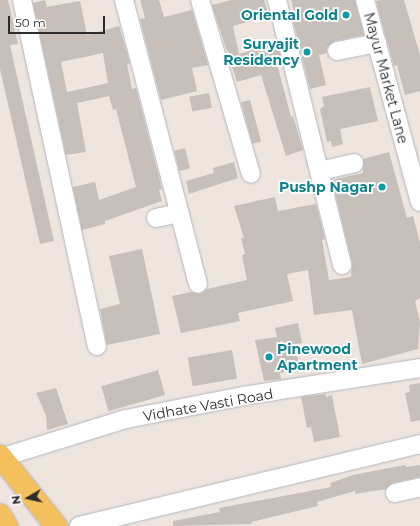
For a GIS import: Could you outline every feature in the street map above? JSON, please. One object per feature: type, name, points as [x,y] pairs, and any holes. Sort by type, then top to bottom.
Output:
[{"type":"main road","points":[[0,457],[56,526]]},
{"type":"main road","points":[[0,515],[7,526]]},
{"type":"street","points":[[22,0],[97,346]]},
{"type":"street","points":[[124,0],[198,284]]},
{"type":"street","points":[[200,0],[251,174]]},
{"type":"street","points":[[277,0],[320,170],[342,265]]},
{"type":"street","name":"Mayur Market Lane","points":[[365,0],[420,202]]},
{"type":"street","points":[[337,51],[377,43]]},
{"type":"street","points":[[320,170],[354,162]]},
{"type":"street","points":[[156,218],[179,213]]},
{"type":"street","name":"Vidhate Vasti Road","points":[[0,457],[126,419],[243,396],[420,368]]},
{"type":"street","points":[[79,526],[420,444]]},
{"type":"street","points":[[395,493],[420,487]]},
{"type":"building","points":[[0,0],[8,0],[18,44],[10,45],[54,241],[40,244],[0,69]]},
{"type":"building","points":[[45,0],[47,7],[80,1],[87,35],[119,26],[130,63],[127,64],[132,89],[136,88],[162,189],[159,190],[162,201],[105,221],[105,224],[82,230],[73,187],[95,182],[99,200],[136,187],[116,109],[113,110],[109,96],[77,103],[86,152],[66,155],[33,3]],"holes":[[[103,53],[108,83],[67,92],[61,62]]]},
{"type":"building","points":[[140,0],[159,0],[164,17],[192,10],[208,65],[192,68],[197,91],[161,100],[140,19],[145,18]]},
{"type":"building","points":[[231,0],[264,0],[269,16],[233,26],[239,54],[277,43],[281,58],[276,60],[291,117],[293,116],[303,150],[286,156],[261,75],[237,82],[212,5]]},
{"type":"building","points":[[291,0],[355,0],[364,35],[335,41],[327,47],[327,53],[319,55],[326,85],[310,89],[291,12],[294,11]]},
{"type":"building","points":[[404,0],[420,55],[420,91],[405,95],[397,65],[394,66],[376,1]]},
{"type":"building","points":[[370,87],[378,121],[340,129],[343,144],[332,147],[331,141],[327,142],[320,109],[324,106],[322,97]]},
{"type":"building","points":[[209,93],[212,108],[192,112],[189,97]]},
{"type":"building","points":[[250,100],[261,142],[252,144],[241,102]]},
{"type":"building","points":[[185,148],[190,168],[179,171],[174,151]]},
{"type":"building","points":[[389,152],[407,218],[413,216],[420,243],[420,298],[415,301],[420,322],[418,349],[362,364],[352,310],[314,315],[308,270],[287,274],[293,301],[238,313],[240,321],[181,333],[172,296],[191,292],[200,294],[207,289],[247,280],[242,255],[245,254],[241,238],[244,238],[234,206],[275,197],[278,211],[316,204],[325,239],[322,240],[329,280],[351,277],[352,262],[332,180],[363,173],[363,159]]},
{"type":"building","points":[[234,162],[238,178],[189,194],[186,181],[214,173],[213,168]]},
{"type":"building","points":[[142,249],[160,334],[107,345],[100,309],[120,304],[109,256]]},
{"type":"building","points":[[298,323],[302,343],[295,344],[300,369],[280,373],[281,379],[264,381],[255,340],[277,337],[275,328]]},
{"type":"building","points":[[232,350],[237,379],[193,386],[188,358]]},
{"type":"building","points":[[158,370],[165,395],[108,411],[101,386]]},
{"type":"building","points":[[420,383],[420,420],[411,422],[405,393],[410,392],[409,385]]},
{"type":"building","points":[[56,388],[68,424],[47,430],[46,415],[36,393]]},
{"type":"building","points":[[326,394],[326,397],[332,395],[340,437],[314,442],[311,427],[307,428],[301,397]]},
{"type":"building","points":[[405,465],[406,467],[420,465],[420,477],[393,483],[386,489],[355,494],[355,491],[317,502],[318,506],[251,522],[252,524],[173,526],[173,521],[220,512],[219,508],[331,487],[330,483],[353,475]]},
{"type":"place","name":"Oriental Gold","points":[[346,15]]},
{"type":"place","name":"Suryajit Residency","points":[[307,52]]},
{"type":"place","name":"Pushp Nagar","points":[[382,187]]},
{"type":"place","name":"Pinewood Apartment","points":[[269,357]]}]
